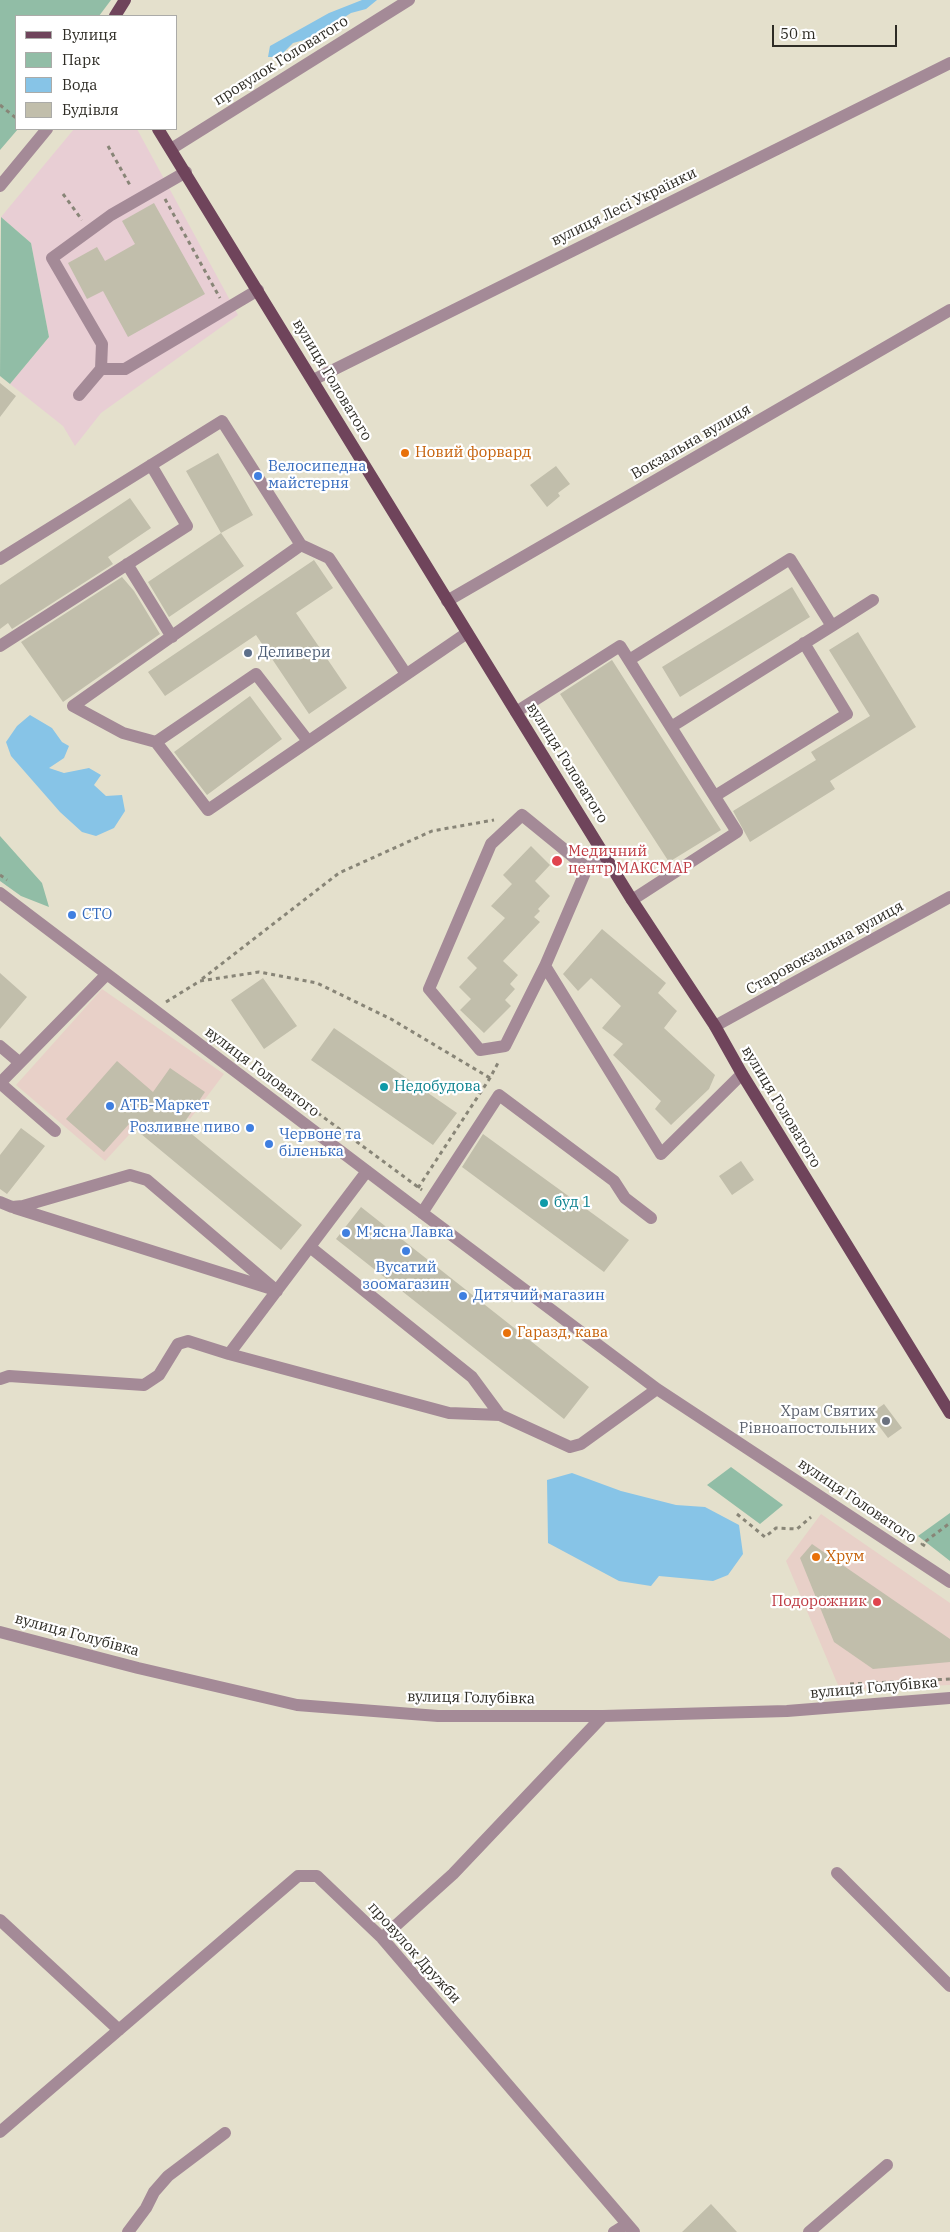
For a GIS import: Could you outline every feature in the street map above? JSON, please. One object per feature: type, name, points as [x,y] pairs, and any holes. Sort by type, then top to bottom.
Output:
[{"type":"main road","points":[[116,15],[125,0]]},
{"type":"main road","name":"вулиця Головатого","points":[[159,130],[632,900],[715,1026],[742,1074],[950,1413]]},
{"type":"street","name":"провулок Головатого","points":[[171,149],[409,0]]},
{"type":"street","name":"вулиця Лесі Українки","points":[[313,380],[950,63]]},
{"type":"street","points":[[0,186],[46,130]]},
{"type":"street","points":[[78,395],[101,369],[102,344],[52,258],[111,215],[186,172]]},
{"type":"street","points":[[101,369],[125,369],[258,290]]},
{"type":"street","name":"Вокзальна вулиця","points":[[448,601],[950,310]]},
{"type":"street","points":[[0,559],[222,421],[301,545],[329,558],[406,674]]},
{"type":"street","points":[[0,646],[187,526],[151,465]]},
{"type":"street","points":[[301,545],[73,706],[123,734],[156,742],[208,810],[467,633]]},
{"type":"street","points":[[629,660],[790,559],[832,626]]},
{"type":"street","points":[[127,564],[172,636]]},
{"type":"street","points":[[671,727],[873,600]]},
{"type":"street","points":[[714,796],[847,714],[804,643]]},
{"type":"street","points":[[516,712],[620,646],[737,832],[632,900]]},
{"type":"street","points":[[156,742],[256,674],[308,741]]},
{"type":"street","points":[[588,868],[522,815],[491,844],[428,989],[480,1050],[505,1046],[545,966],[588,868],[606,857]]},
{"type":"street","name":"вулиця Головатого","points":[[0,893],[422,1213],[657,1388],[950,1582]]},
{"type":"street","name":"Старовокзальна вулиця","points":[[715,1026],[950,897]]},
{"type":"street","points":[[545,966],[661,1154],[742,1074]]},
{"type":"street","points":[[55,1131],[0,1083],[107,974]]},
{"type":"street","points":[[0,1046],[20,1062]]},
{"type":"street","points":[[422,1213],[499,1095],[614,1181],[624,1198],[651,1218]]},
{"type":"street","points":[[230,1354],[367,1171]]},
{"type":"street","points":[[6,1205],[23,1206],[130,1175],[147,1180],[277,1291]]},
{"type":"street","points":[[6,1205],[277,1291]]},
{"type":"street","points":[[310,1247],[472,1376],[500,1415]]},
{"type":"street","points":[[0,1379],[9,1376],[144,1385],[158,1375],[178,1344],[188,1341],[449,1413],[500,1415],[570,1447],[581,1444],[657,1388]]},
{"type":"street","name":"вулиця Голубівка","points":[[0,1632],[138,1668],[297,1705],[438,1716],[603,1716],[787,1711],[950,1698]]},
{"type":"street","points":[[382,1938],[453,1874],[603,1716]]},
{"type":"street","points":[[837,1873],[950,1986]]},
{"type":"street","name":"провулок Дружби","points":[[0,2132],[298,1876],[317,1876],[382,1938],[631,2228]]},
{"type":"street","points":[[0,1920],[119,2030]]},
{"type":"street","points":[[128,2232],[146,2208],[154,2192],[168,2176],[225,2133]]},
{"type":"street","points":[[809,2232],[887,2166]]},
{"type":"street","points":[[614,2232],[631,2228]]},
{"type":"path","points":[[0,105],[15,117]]},
{"type":"path","points":[[108,146],[134,192]]},
{"type":"path","points":[[159,188],[227,310]]},
{"type":"path","points":[[63,194],[85,224]]},
{"type":"path","points":[[154,1009],[200,981],[339,873],[432,831],[495,820]]},
{"type":"path","points":[[200,981],[259,972],[317,983],[391,1019],[490,1078]]},
{"type":"path","points":[[409,1203],[490,1078],[505,1046]]},
{"type":"path","points":[[737,1514],[765,1537],[776,1528],[797,1529],[811,1518]]},
{"type":"path","points":[[929,1549],[922,1544],[950,1523]]},
{"type":"path","points":[[850,1684],[950,1679]]},
{"type":"shaded area","points":[[73,130],[138,130],[238,315],[101,413],[75,446],[63,426],[10,384],[49,337],[31,243],[1,217]]},
{"type":"shaded area","points":[[102,989],[224,1074],[190,1119],[160,1101],[105,1161],[16,1085]]},
{"type":"shaded area","points":[[821,1514],[950,1603],[950,1685],[840,1690],[786,1561]]},
{"type":"green space","points":[[0,0],[111,0],[100,15],[15,15],[15,130],[17,130],[0,150]]},
{"type":"green space","points":[[1,217],[31,243],[49,337],[10,384],[0,376]]},
{"type":"green space","points":[[0,836],[42,883],[49,907],[21,896],[0,881]]},
{"type":"green space","points":[[731,1467],[783,1505],[760,1524],[707,1485]]},
{"type":"green space","points":[[950,1513],[950,1561],[918,1536]]},
{"type":"water","points":[[362,0],[377,0],[366,9],[351,13],[312,38],[293,43],[279,57],[268,57],[270,46],[329,13]]},
{"type":"water","points":[[30,715],[52,728],[62,742],[69,746],[64,758],[49,768],[64,773],[89,768],[101,775],[94,785],[106,796],[122,795],[125,811],[114,828],[96,836],[82,832],[60,812],[11,756],[6,742],[17,726]]},
{"type":"water","points":[[572,1473],[621,1491],[676,1505],[705,1507],[739,1525],[743,1554],[728,1575],[713,1581],[659,1576],[651,1586],[619,1581],[548,1543],[547,1480]]},
{"type":"building","points":[[154,203],[205,294],[128,337],[103,291],[87,299],[68,263],[97,247],[105,261],[135,244],[122,221]]},
{"type":"building","points":[[0,383],[16,396],[0,417]]},
{"type":"building","points":[[218,453],[253,515],[221,533],[186,471]]},
{"type":"building","points":[[556,466],[570,484],[558,493],[560,496],[547,507],[530,485]]},
{"type":"building","points":[[130,498],[151,528],[108,557],[113,564],[12,629],[8,623],[0,629],[0,585]]},
{"type":"building","points":[[221,533],[244,566],[169,617],[148,582]]},
{"type":"building","points":[[314,560],[333,588],[296,613],[347,688],[309,714],[256,635],[165,696],[148,672]]},
{"type":"building","points":[[122,577],[134,591],[160,634],[63,702],[21,642]]},
{"type":"building","points":[[792,587],[810,617],[680,697],[662,667]]},
{"type":"building","points":[[858,632],[916,727],[830,781],[835,789],[750,842],[733,811],[816,760],[811,752],[870,716],[829,650]]},
{"type":"building","points":[[612,660],[721,830],[669,862],[560,694]]},
{"type":"building","points":[[250,696],[282,739],[207,795],[174,752]]},
{"type":"building","points":[[531,846],[550,865],[535,881],[550,896],[538,909],[540,911],[534,917],[540,922],[503,961],[518,975],[510,984],[515,989],[505,1000],[511,1006],[484,1033],[460,1010],[471,999],[459,987],[477,968],[467,958],[505,918],[491,906],[512,884],[503,875]]},
{"type":"building","points":[[602,929],[666,983],[658,993],[677,1011],[664,1028],[715,1075],[709,1089],[671,1125],[655,1109],[661,1101],[613,1055],[623,1044],[602,1028],[621,1006],[591,978],[578,991],[563,974]]},
{"type":"building","points":[[0,973],[27,997],[0,1029]]},
{"type":"building","points":[[263,978],[297,1026],[264,1049],[231,1000]]},
{"type":"building","name":"Недобудова","points":[[334,1028],[457,1113],[433,1145],[311,1060]]},
{"type":"building","points":[[117,1061],[153,1092],[170,1068],[205,1092],[182,1126],[302,1225],[281,1250],[129,1124],[104,1152],[66,1119]]},
{"type":"building","points":[[21,1128],[45,1146],[7,1194],[0,1189],[0,1155]]},
{"type":"building","name":"буд 1","points":[[483,1134],[629,1240],[604,1272],[462,1167]]},
{"type":"building","points":[[741,1161],[754,1180],[732,1195],[719,1176]]},
{"type":"building","points":[[361,1207],[589,1387],[564,1419],[336,1239]]},
{"type":"building","name":"Храм Святих Рівноапостольних","points":[[884,1404],[902,1428],[888,1438],[870,1414]]},
{"type":"building","points":[[812,1544],[950,1639],[950,1662],[873,1669],[834,1642],[800,1558]]},
{"type":"building","points":[[711,2204],[737,2232],[682,2232]]},
{"type":"place","name":"Новий форвард","points":[[405,453]]},
{"type":"place","name":"Велосипедна майстерня","points":[[258,476]]},
{"type":"place","name":"Деливери","points":[[248,653]]},
{"type":"place","name":"Медичний центр МАКСМАР","points":[[557,861]]},
{"type":"place","name":"СТО","points":[[72,915]]},
{"type":"place","name":"Недобудова","points":[[384,1087]]},
{"type":"place","name":"АТБ-Маркет","points":[[110,1106]]},
{"type":"place","name":"Розливне пиво","points":[[250,1128]]},
{"type":"place","name":"Червоне та біленька","points":[[269,1144]]},
{"type":"place","name":"буд 1","points":[[544,1203]]},
{"type":"place","name":"М'ясна Лавка","points":[[346,1233]]},
{"type":"place","name":"Вусатий зоомагазин","points":[[406,1251]]},
{"type":"place","name":"Дитячий магазин","points":[[463,1296]]},
{"type":"place","name":"Гаразд, кава","points":[[507,1333]]},
{"type":"place","name":"Храм Святих Рівноапостольних","points":[[886,1421]]},
{"type":"place","name":"Хрум","points":[[816,1557]]},
{"type":"place","name":"Подорожник","points":[[877,1602]]}]
